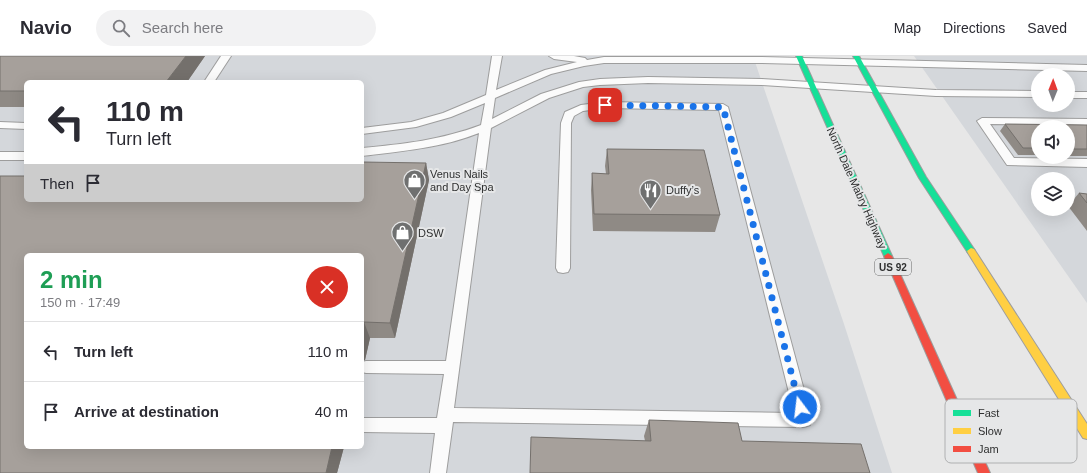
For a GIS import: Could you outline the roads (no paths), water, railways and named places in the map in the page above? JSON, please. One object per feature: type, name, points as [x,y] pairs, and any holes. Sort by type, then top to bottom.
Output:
[{"type":"main road","name":"North Dale Mabry Highway","points":[[800,58],[951,399]]},
{"type":"main road","points":[[858,59],[923,178],[1065,399]]},
{"type":"main road","points":[[1077,418],[1087,434]]},
{"type":"main road","name":"North Dale Mabry Highway","points":[[980,463],[984,473]]},
{"type":"lane","points":[[209,80],[226,56]]},
{"type":"lane","points":[[438,473],[476,188],[492,96],[497,56]]},
{"type":"lane","points":[[554,56],[593,62]]},
{"type":"lane","points":[[364,131],[412,125],[447,115],[548,72],[593,62],[624,59],[858,59],[1087,68]]},
{"type":"lane","points":[[364,152],[419,146],[464,135],[487,126],[545,96],[582,84],[600,82],[648,80],[770,82],[936,93],[1031,94]]},
{"type":"lane","points":[[1075,95],[1087,95]]},
{"type":"lane","points":[[364,425],[445,420],[804,420],[723,107],[605,105],[581,108],[569,114],[566,124],[563,268]]},
{"type":"lane","points":[[1031,123],[982,121],[1011,162],[1039,159],[1080,161]]},
{"type":"lane","points":[[1011,121],[1019,131]]},
{"type":"lane","points":[[1082,122],[1087,132]]},
{"type":"lane","points":[[0,125],[24,126]]},
{"type":"lane","points":[[0,156],[24,156]]},
{"type":"lane","points":[[366,367],[452,368]]},
{"type":"place","name":"Venus Nails and Day Spa","points":[[415,200]]},
{"type":"place","name":"Duffy’s","points":[[651,210]]},
{"type":"place","name":"DSW","points":[[403,252]]}]
